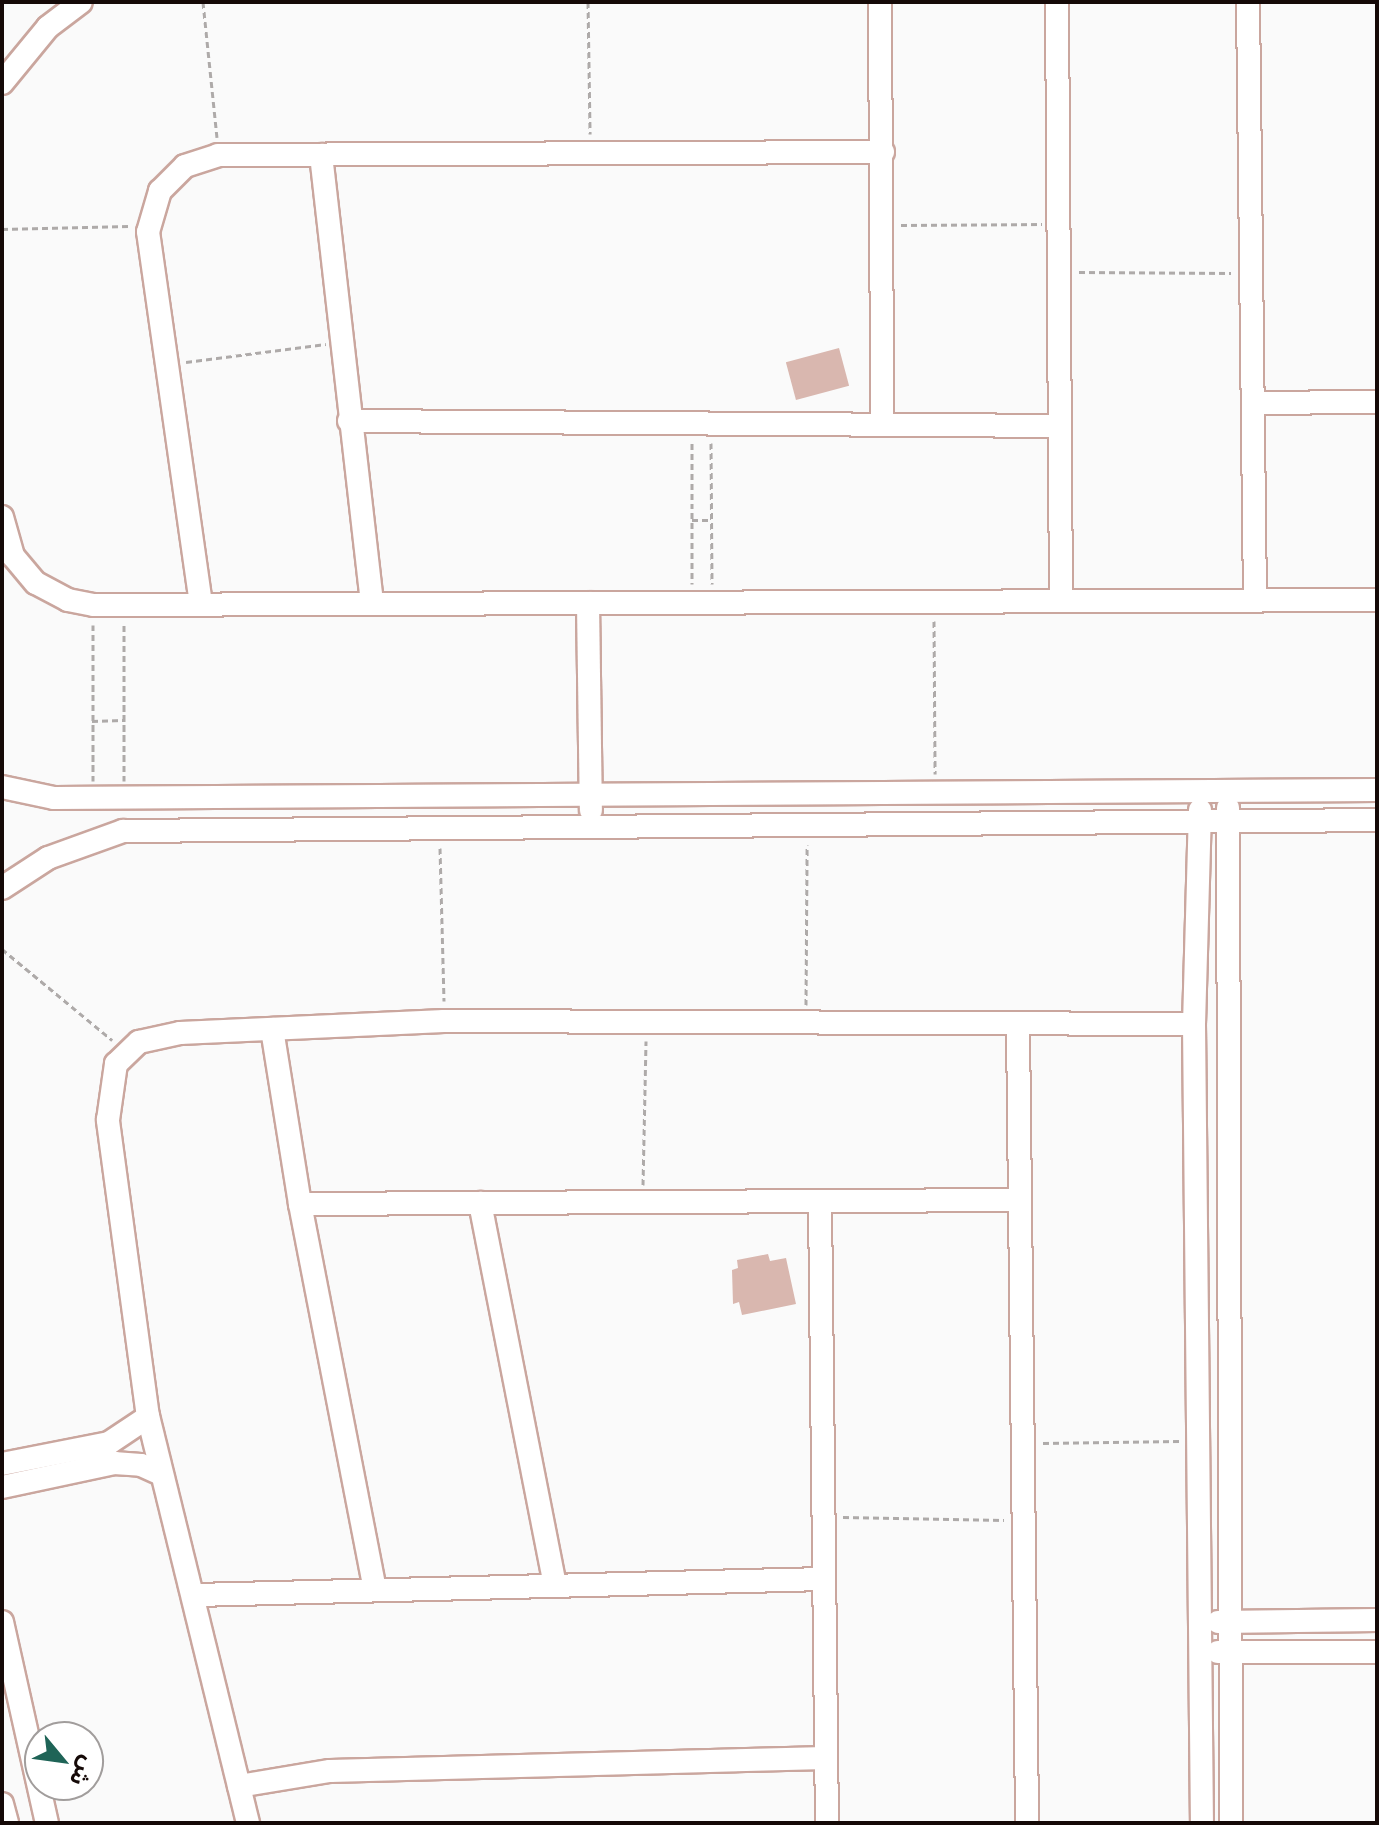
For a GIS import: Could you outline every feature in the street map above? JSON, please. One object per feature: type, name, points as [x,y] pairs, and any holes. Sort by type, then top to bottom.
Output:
[{"type":"street","points":[[2,83],[48,27],[81,2]]},
{"type":"street","points":[[880,2],[882,425]]},
{"type":"street","points":[[1057,2],[1061,601]]},
{"type":"street","points":[[1248,2],[1255,600]]},
{"type":"street","points":[[201,604],[149,225],[152,208],[171,177],[193,162],[218,155],[883,152]]},
{"type":"street","points":[[321,155],[372,603]]},
{"type":"street","points":[[1253,403],[1377,402]]},
{"type":"street","points":[[349,421],[1058,426]]},
{"type":"street","points":[[2,517],[13,556],[36,583],[68,600],[94,605],[1377,600]]},
{"type":"street","points":[[588,603],[592,828]]},
{"type":"street","points":[[2,787],[54,798],[935,796],[1377,790]]},
{"type":"street","points":[[1200,792],[1194,1024],[1202,1823]]},
{"type":"street","points":[[1228,792],[1231,1823]]},
{"type":"street","points":[[123,831],[117,814],[124,797]]},
{"type":"street","points":[[2,888],[48,858],[123,831],[1377,820]]},
{"type":"street","points":[[248,1823],[196,1595],[159,1473],[148,1417],[108,1120],[111,1078],[127,1053],[158,1036],[444,1021],[806,1021],[1018,1026],[1194,1024]]},
{"type":"street","points":[[1018,1026],[1016,1200],[1027,1823]]},
{"type":"street","points":[[272,1029],[300,1204],[375,1589]]},
{"type":"street","points":[[300,1204],[1016,1200]]},
{"type":"street","points":[[820,1201],[827,1823]]},
{"type":"street","points":[[480,1203],[555,1585]]},
{"type":"street","points":[[2,1464],[109,1443],[148,1417]]},
{"type":"street","points":[[2,1487],[114,1463],[141,1465],[159,1473]]},
{"type":"street","points":[[196,1595],[824,1579]]},
{"type":"street","points":[[1200,1622],[1377,1620]]},
{"type":"street","points":[[2,1622],[47,1823]]},
{"type":"street","points":[[1201,1652],[1377,1652]]},
{"type":"street","points":[[239,1786],[330,1771],[826,1758]]},
{"type":"street","points":[[2,1804],[7,1823]]},
{"type":"path","points":[[203,2],[218,155]]},
{"type":"path","points":[[588,2],[590,154]]},
{"type":"path","points":[[882,225],[1057,224]]},
{"type":"path","points":[[2,229],[149,225]]},
{"type":"path","points":[[1058,272],[1251,273]]},
{"type":"path","points":[[167,364],[341,342]]},
{"type":"path","points":[[701,424],[712,520],[702,602]]},
{"type":"path","points":[[701,424],[692,520],[702,602]]},
{"type":"path","points":[[692,520],[712,520]]},
{"type":"path","points":[[934,601],[935,796]]},
{"type":"path","points":[[124,604],[124,797]]},
{"type":"path","points":[[93,797],[94,605]]},
{"type":"path","points":[[92,721],[123,720]]},
{"type":"path","points":[[806,1021],[807,825]]},
{"type":"path","points":[[439,828],[444,1021]]},
{"type":"path","points":[[2,949],[127,1053]]},
{"type":"path","points":[[643,1202],[646,1021]]},
{"type":"path","points":[[1021,1443],[1199,1441]]},
{"type":"path","points":[[824,1516],[1024,1521]]},
{"type":"building","points":[[839,348],[849,386],[796,400],[786,362]]},
{"type":"building","points":[[768,1254],[770,1261],[786,1258],[796,1304],[742,1315],[739,1302],[733,1304],[732,1270],[738,1268],[737,1260]]}]
